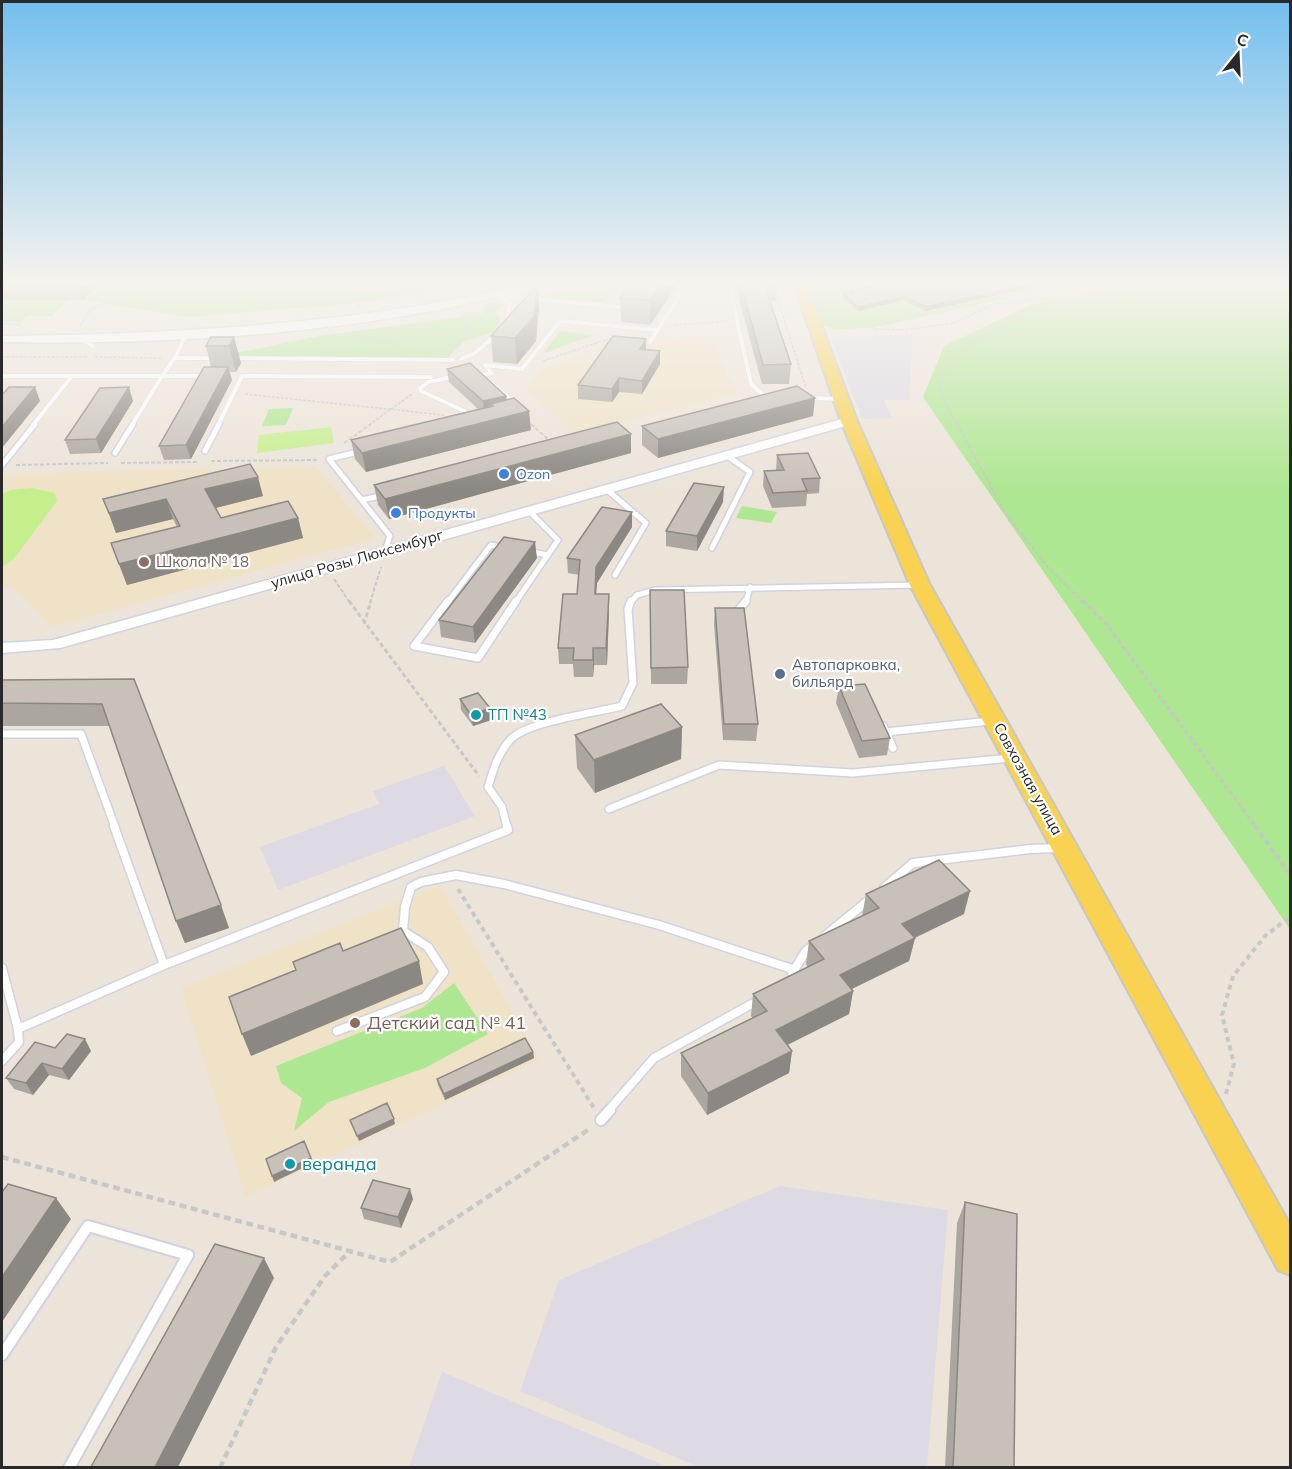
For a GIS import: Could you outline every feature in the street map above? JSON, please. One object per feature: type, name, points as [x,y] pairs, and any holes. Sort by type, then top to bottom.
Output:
[{"type":"main road","name":"Совхозная улица","points":[[824,353],[845,410],[920,585],[1290,1258]]},
{"type":"street","name":"улица Розы Люксембург","points":[[2,648],[54,645],[529,511],[726,455],[845,410]]},
{"type":"lane","points":[[115,453],[177,353]]},
{"type":"lane","points":[[461,359],[474,353]]},
{"type":"lane","points":[[485,365],[522,369],[535,353]]},
{"type":"lane","points":[[744,353],[752,387],[774,402],[764,405]]},
{"type":"lane","points":[[175,358],[453,360]]},
{"type":"lane","points":[[485,365],[493,358]]},
{"type":"lane","points":[[485,365],[492,373],[482,375],[519,406],[518,412]]},
{"type":"lane","points":[[2,376],[208,376]]},
{"type":"lane","points":[[2,465],[72,376]]},
{"type":"lane","points":[[231,376],[431,377]]},
{"type":"lane","points":[[205,451],[242,376]]},
{"type":"lane","points":[[456,376],[428,382],[420,388],[421,391],[479,417]]},
{"type":"lane","points":[[802,398],[809,398],[845,410]]},
{"type":"lane","points":[[363,451],[329,459],[390,536],[386,551]]},
{"type":"lane","points":[[712,548],[750,472],[726,455]]},
{"type":"lane","points":[[606,489],[646,523],[615,575]]},
{"type":"lane","points":[[362,500],[394,492]]},
{"type":"lane","points":[[529,511],[558,540],[548,555],[478,658],[414,646],[491,545],[548,555]]},
{"type":"lane","points":[[18,1029],[164,964],[507,830],[502,807],[488,788],[495,764],[512,738],[548,723],[622,706],[633,683],[628,609],[631,600],[637,595],[655,590],[920,585]]},
{"type":"lane","points":[[735,614],[745,605],[750,587]]},
{"type":"lane","points":[[877,714],[893,748]]},
{"type":"lane","points":[[886,732],[996,721]]},
{"type":"lane","points":[[2,734],[81,734],[164,964]]},
{"type":"lane","points":[[609,809],[719,765],[853,772],[1016,758]]},
{"type":"lane","points":[[789,978],[806,951],[914,863],[1065,847]]},
{"type":"lane","points":[[403,931],[405,907],[411,887],[421,882],[456,875],[504,884],[572,904],[659,925],[795,970]]},
{"type":"lane","points":[[392,935],[403,931]]},
{"type":"lane","points":[[337,1031],[425,997],[444,972],[428,947],[403,931]]},
{"type":"lane","points":[[2,968],[18,1029],[19,1042],[2,1061]]},
{"type":"lane","points":[[602,1120],[654,1058],[764,998]]},
{"type":"lane","points":[[2,1355],[88,1226],[188,1255],[69,1467]]},
{"type":"path","points":[[89,353],[93,357]]},
{"type":"path","points":[[453,360],[457,353]]},
{"type":"path","points":[[522,369],[569,353]]},
{"type":"path","points":[[794,353],[809,398]]},
{"type":"path","points":[[961,353],[945,369],[940,387],[1004,511],[1047,566],[1107,625],[1290,874]]},
{"type":"path","points":[[2,357],[175,358]]},
{"type":"path","points":[[211,461],[329,459],[336,449],[420,388]]},
{"type":"path","points":[[234,392],[453,416]]},
{"type":"path","points":[[518,412],[559,449]]},
{"type":"path","points":[[120,463],[199,462]]},
{"type":"path","points":[[2,465],[109,463]]},
{"type":"path","points":[[364,624],[386,551]]},
{"type":"path","points":[[326,567],[364,624],[488,788]]},
{"type":"path","points":[[2,1157],[390,1262],[602,1120],[457,887]]},
{"type":"path","points":[[1218,1124],[1234,1064],[1222,1015],[1233,976],[1266,935],[1290,917]]},
{"type":"path","points":[[220,1467],[276,1347],[325,1276],[350,1251]]},
{"type":"shaded area","points":[[587,353],[717,353],[737,394],[575,433],[525,390],[540,370]]},
{"type":"shaded area","points":[[837,353],[912,353],[909,400],[884,400],[892,418],[862,419]]},
{"type":"shaded area","name":"Школа № 18","points":[[315,466],[375,538],[52,627],[13,587],[2,587],[2,474]]},
{"type":"shaded area","points":[[444,766],[475,816],[278,890],[260,847],[379,804],[373,791]]},
{"type":"shaded area","name":"Детский сад № 41","points":[[440,885],[539,1059],[246,1197],[181,988]]},
{"type":"shaded area","points":[[780,1186],[948,1210],[927,1467],[699,1467],[520,1391],[559,1280]]},
{"type":"shaded area","points":[[442,1372],[668,1467],[409,1467]]},
{"type":"green space","points":[[237,353],[452,353],[443,362],[186,360],[185,357]]},
{"type":"green space","points":[[941,353],[1290,353],[1290,929],[923,397]]},
{"type":"green space","points":[[293,408],[286,425],[262,426],[269,409]]},
{"type":"green space","points":[[331,427],[334,443],[257,453],[259,435]]},
{"type":"green space","points":[[32,488],[55,493],[57,501],[13,560],[2,567],[2,494],[11,490]]},
{"type":"green space","points":[[742,506],[777,512],[771,523],[736,518]]},
{"type":"green space","points":[[454,983],[488,1034],[425,1068],[329,1102],[294,1131],[302,1098],[281,1083],[276,1066],[422,1008]]},
{"type":"building","points":[[601,353],[659,353],[642,381],[619,378],[612,389],[578,385]]},
{"type":"building","points":[[760,353],[787,353],[791,364],[763,365]]},
{"type":"building","points":[[470,363],[506,396],[483,401],[447,369]]},
{"type":"building","points":[[204,367],[228,367],[186,445],[159,446]]},
{"type":"building","points":[[797,386],[815,398],[658,439],[642,426]]},
{"type":"building","points":[[9,387],[35,387],[2,427],[2,395]]},
{"type":"building","points":[[129,387],[96,439],[65,440],[100,388]]},
{"type":"building","points":[[514,398],[529,411],[362,453],[351,440],[493,406],[491,404]]},
{"type":"building","points":[[617,422],[631,434],[385,499],[374,485]]},
{"type":"building","points":[[808,453],[820,478],[802,479],[807,491],[773,493],[764,471],[784,470],[777,455]]},
{"type":"building","points":[[250,464],[258,477],[205,489],[221,518],[288,501],[298,518],[119,564],[111,543],[180,526],[166,499],[109,513],[103,499]]},
{"type":"building","points":[[694,483],[724,487],[697,536],[666,531]]},
{"type":"building","points":[[602,507],[632,512],[596,567],[595,594],[609,594],[606,648],[593,648],[593,660],[573,660],[574,648],[558,648],[563,594],[577,594],[580,560],[567,558]]},
{"type":"building","points":[[504,537],[535,542],[473,627],[439,620]]},
{"type":"building","points":[[650,590],[684,590],[688,667],[651,668]]},
{"type":"building","points":[[715,608],[744,608],[758,724],[724,724]]},
{"type":"building","points":[[134,679],[221,905],[176,921],[102,704],[2,703],[2,680]]},
{"type":"building","points":[[865,684],[890,738],[862,741],[839,686]]},
{"type":"building","points":[[478,693],[490,708],[471,715],[460,699]]},
{"type":"building","points":[[661,704],[682,727],[594,760],[575,735]]},
{"type":"building","points":[[939,860],[970,891],[902,924],[915,938],[840,975],[853,991],[776,1030],[792,1051],[708,1093],[681,1053],[767,1011],[753,994],[824,959],[809,941],[879,908],[866,894]]},
{"type":"building","points":[[401,928],[419,961],[242,1034],[229,997],[296,970],[293,962],[340,943],[343,951]]},
{"type":"building","points":[[67,1034],[85,1039],[62,1069],[42,1063],[26,1083],[6,1078],[35,1042],[55,1048]]},
{"type":"building","points":[[525,1038],[533,1052],[444,1094],[437,1079]]},
{"type":"building","name":"веранда","points":[[387,1103],[394,1119],[357,1136],[350,1120]]},
{"type":"building","name":"веранда","points":[[304,1141],[311,1158],[272,1176],[266,1159]]},
{"type":"building","points":[[373,1180],[410,1189],[398,1217],[361,1208]]},
{"type":"building","points":[[8,1184],[56,1198],[2,1277],[2,1192]]},
{"type":"building","points":[[965,1202],[1017,1214],[1014,1467],[953,1467]]},
{"type":"building","points":[[215,1244],[264,1258],[155,1467],[91,1467]]},
{"type":"place","name":"Ozon","points":[[504,474]]},
{"type":"place","name":"Продукты","points":[[396,513]]},
{"type":"place","name":"Школа № 18","points":[[144,562]]},
{"type":"place","name":"Автопарковка, бильярд","points":[[780,674]]},
{"type":"place","name":"ТП №43","points":[[476,715]]},
{"type":"place","name":"Детский сад № 41","points":[[355,1023]]},
{"type":"place","name":"веранда","points":[[290,1164]]}]
